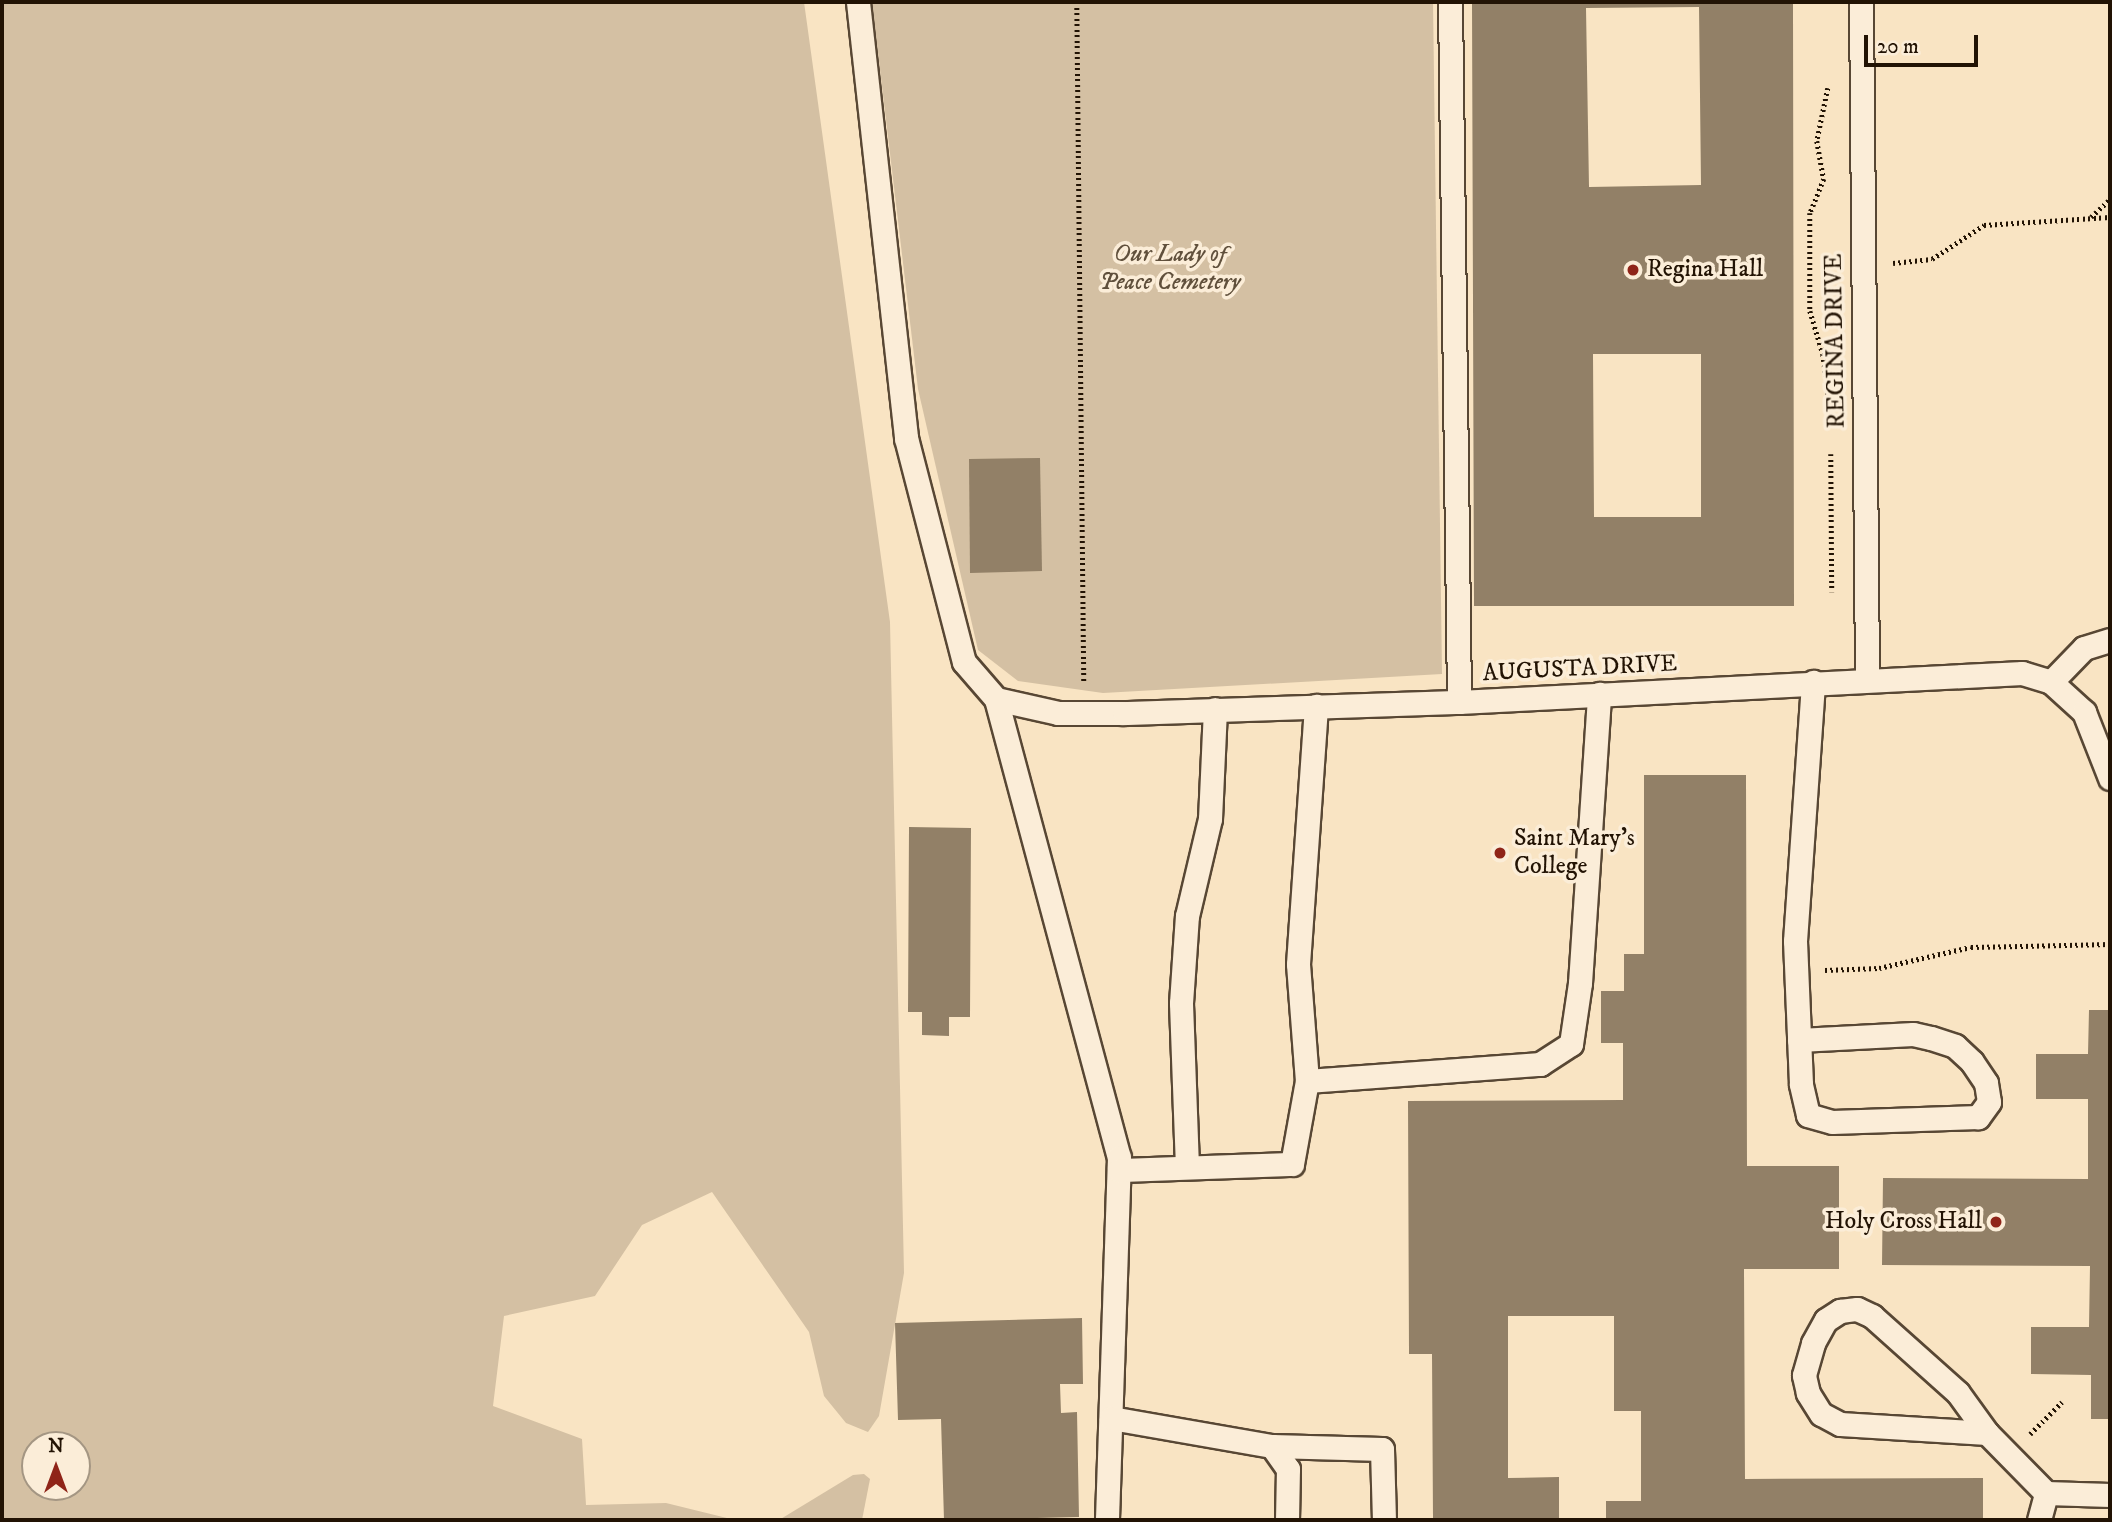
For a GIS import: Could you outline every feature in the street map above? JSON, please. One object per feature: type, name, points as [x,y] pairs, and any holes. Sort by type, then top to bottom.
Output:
[{"type":"lane","points":[[858,2],[906,438],[964,662],[996,699],[1112,1118],[1119,1170],[1107,1520]]},
{"type":"lane","points":[[1450,2],[1459,702]]},
{"type":"lane","name":"REGINA DRIVE","points":[[1861,2],[1861,265],[1867,679]]},
{"type":"lane","points":[[2051,682],[2084,648],[2110,640]]},
{"type":"lane","name":"AUGUSTA DRIVE","points":[[996,699],[1058,713],[1084,713],[1459,702],[2022,673],[2051,682],[2084,712],[2110,778]]},
{"type":"lane","points":[[1800,1040],[1913,1034],[1931,1038],[1955,1046],[1972,1062],[1986,1083],[1989,1102],[1978,1116],[1832,1122],[1808,1115],[1800,1040],[1796,972],[1813,682]]},
{"type":"lane","points":[[1307,1081],[1540,1064],[1571,1044],[1580,983],[1599,694]]},
{"type":"lane","points":[[1119,1170],[1292,1164],[1307,1081],[1298,964],[1316,706]]},
{"type":"lane","points":[[1187,1167],[1181,1003],[1187,916],[1210,820],[1215,709]]},
{"type":"lane","points":[[1987,1433],[1840,1424],[1821,1414],[1808,1393],[1804,1376],[1813,1343],[1826,1320],[1849,1310],[1872,1316],[1958,1393],[1987,1433],[2046,1493],[2110,1495]]},
{"type":"lane","points":[[1111,1418],[1272,1446],[1382,1449],[1384,1520]]},
{"type":"lane","points":[[1272,1446],[1288,1469],[1287,1520]]},
{"type":"lane","points":[[2039,1520],[2046,1493]]},
{"type":"path","points":[[1077,2],[1084,713]]},
{"type":"path","points":[[1830,78],[1817,141],[1824,179],[1810,213],[1810,311],[1823,354],[1831,428]]},
{"type":"path","points":[[2091,217],[2110,199]]},
{"type":"path","points":[[1861,265],[1932,259],[1984,225],[2110,217]]},
{"type":"path","points":[[1831,442],[1832,600]]},
{"type":"path","points":[[1796,972],[1879,968],[1971,947],[2110,944]]},
{"type":"path","points":[[2034,1442],[2027,1437],[2062,1402]]},
{"type":"green space","points":[[2,2],[804,2],[890,622],[904,1273],[879,1416],[868,1432],[846,1423],[824,1396],[809,1332],[712,1192],[642,1225],[595,1296],[504,1316],[493,1406],[582,1439],[586,1505],[666,1503],[735,1520],[2,1520]]},
{"type":"green space","name":"Our Lady of Peace Cemetery","points":[[872,2],[1433,2],[1442,674],[1103,693],[1018,681],[978,650],[918,389]]},
{"type":"green space","points":[[864,1474],[870,1479],[862,1520],[779,1520],[853,1475]]},
{"type":"building","name":"Regina Hall","points":[[1472,2],[1793,2],[1794,606],[1474,606]],"holes":[[[1699,7],[1701,185],[1589,187],[1586,8]],[[1593,354],[1701,354],[1701,517],[1594,517]]]},
{"type":"building","points":[[1040,458],[1042,571],[970,573],[969,459]]},
{"type":"building","points":[[1644,775],[1746,775],[1747,1166],[1839,1166],[1839,1269],[1744,1269],[1745,1479],[1983,1478],[1983,1520],[1606,1520],[1606,1501],[1641,1501],[1641,1411],[1614,1411],[1614,1316],[1508,1316],[1508,1478],[1559,1477],[1559,1520],[1433,1520],[1432,1354],[1409,1354],[1408,1101],[1623,1100],[1623,1043],[1601,1043],[1601,991],[1624,991],[1624,954],[1644,954]]},
{"type":"building","points":[[909,827],[971,828],[970,1017],[949,1017],[949,1036],[922,1035],[922,1012],[908,1012]]},
{"type":"building","name":"Holy Cross Hall","points":[[2089,1010],[2110,1010],[2110,1419],[2091,1419],[2091,1375],[2031,1374],[2031,1327],[2089,1327],[2090,1266],[1882,1265],[1883,1178],[2088,1179],[2088,1099],[2036,1099],[2036,1054],[2088,1054]]},
{"type":"building","points":[[1082,1318],[1083,1384],[1060,1384],[1061,1413],[1077,1412],[1079,1517],[944,1520],[941,1419],[898,1420],[895,1323]]},
{"type":"place","name":"Regina Hall","points":[[1633,270]]},
{"type":"place","name":"Saint Mary's College","points":[[1500,853]]},
{"type":"place","name":"Holy Cross Hall","points":[[1996,1222]]}]
